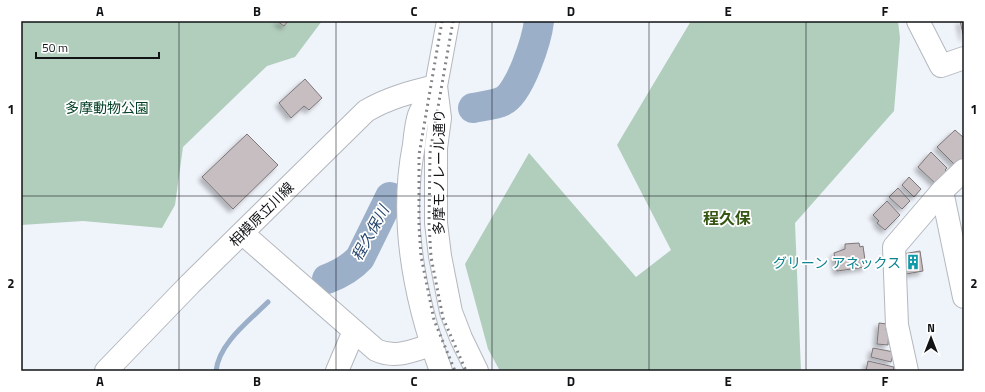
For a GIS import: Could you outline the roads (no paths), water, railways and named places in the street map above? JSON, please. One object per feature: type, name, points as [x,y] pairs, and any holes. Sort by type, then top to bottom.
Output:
[{"type":"main road","name":"多摩モノレール通り","points":[[448,21],[436,86],[440,118],[436,148],[436,223],[440,256],[451,312],[461,338],[477,371]]},
{"type":"main road","points":[[918,21],[941,66],[964,58]]},
{"type":"main road","name":"多摩モノレール通り","points":[[436,86],[419,115],[409,179],[409,229],[412,258],[421,308],[431,346],[441,371]]},
{"type":"main road","name":"相模原立川線","points":[[106,371],[366,111],[382,102],[401,95],[436,86]]},
{"type":"main road","points":[[907,371],[897,325],[894,247],[942,191],[964,170]]},
{"type":"main road","points":[[942,191],[964,297]]},
{"type":"main road","points":[[242,234],[376,350],[384,354],[396,355],[431,346]]},
{"type":"main road","points":[[337,371],[354,331]]},
{"type":"waterway","name":"程久保川","points":[[473,108],[503,101],[516,88],[527,65],[539,21]]},
{"type":"waterway","name":"程久保川","points":[[327,279],[353,265],[360,258],[390,197]]},
{"type":"waterway","points":[[216,371],[218,361],[229,342],[236,333],[268,302]]},
{"type":"railway","points":[[442,21],[419,155],[419,226],[421,256],[434,320],[455,371]]},
{"type":"railway","points":[[453,21],[430,153],[429,224],[431,257],[443,318],[466,371]]},
{"type":"place","name":"グリーン アネックス","points":[[913,262]]},
{"type":"district","name":"程久保","points":[[727,218]]},
{"type":"park label","name":"多摩動物公園","points":[[107,107]]}]
